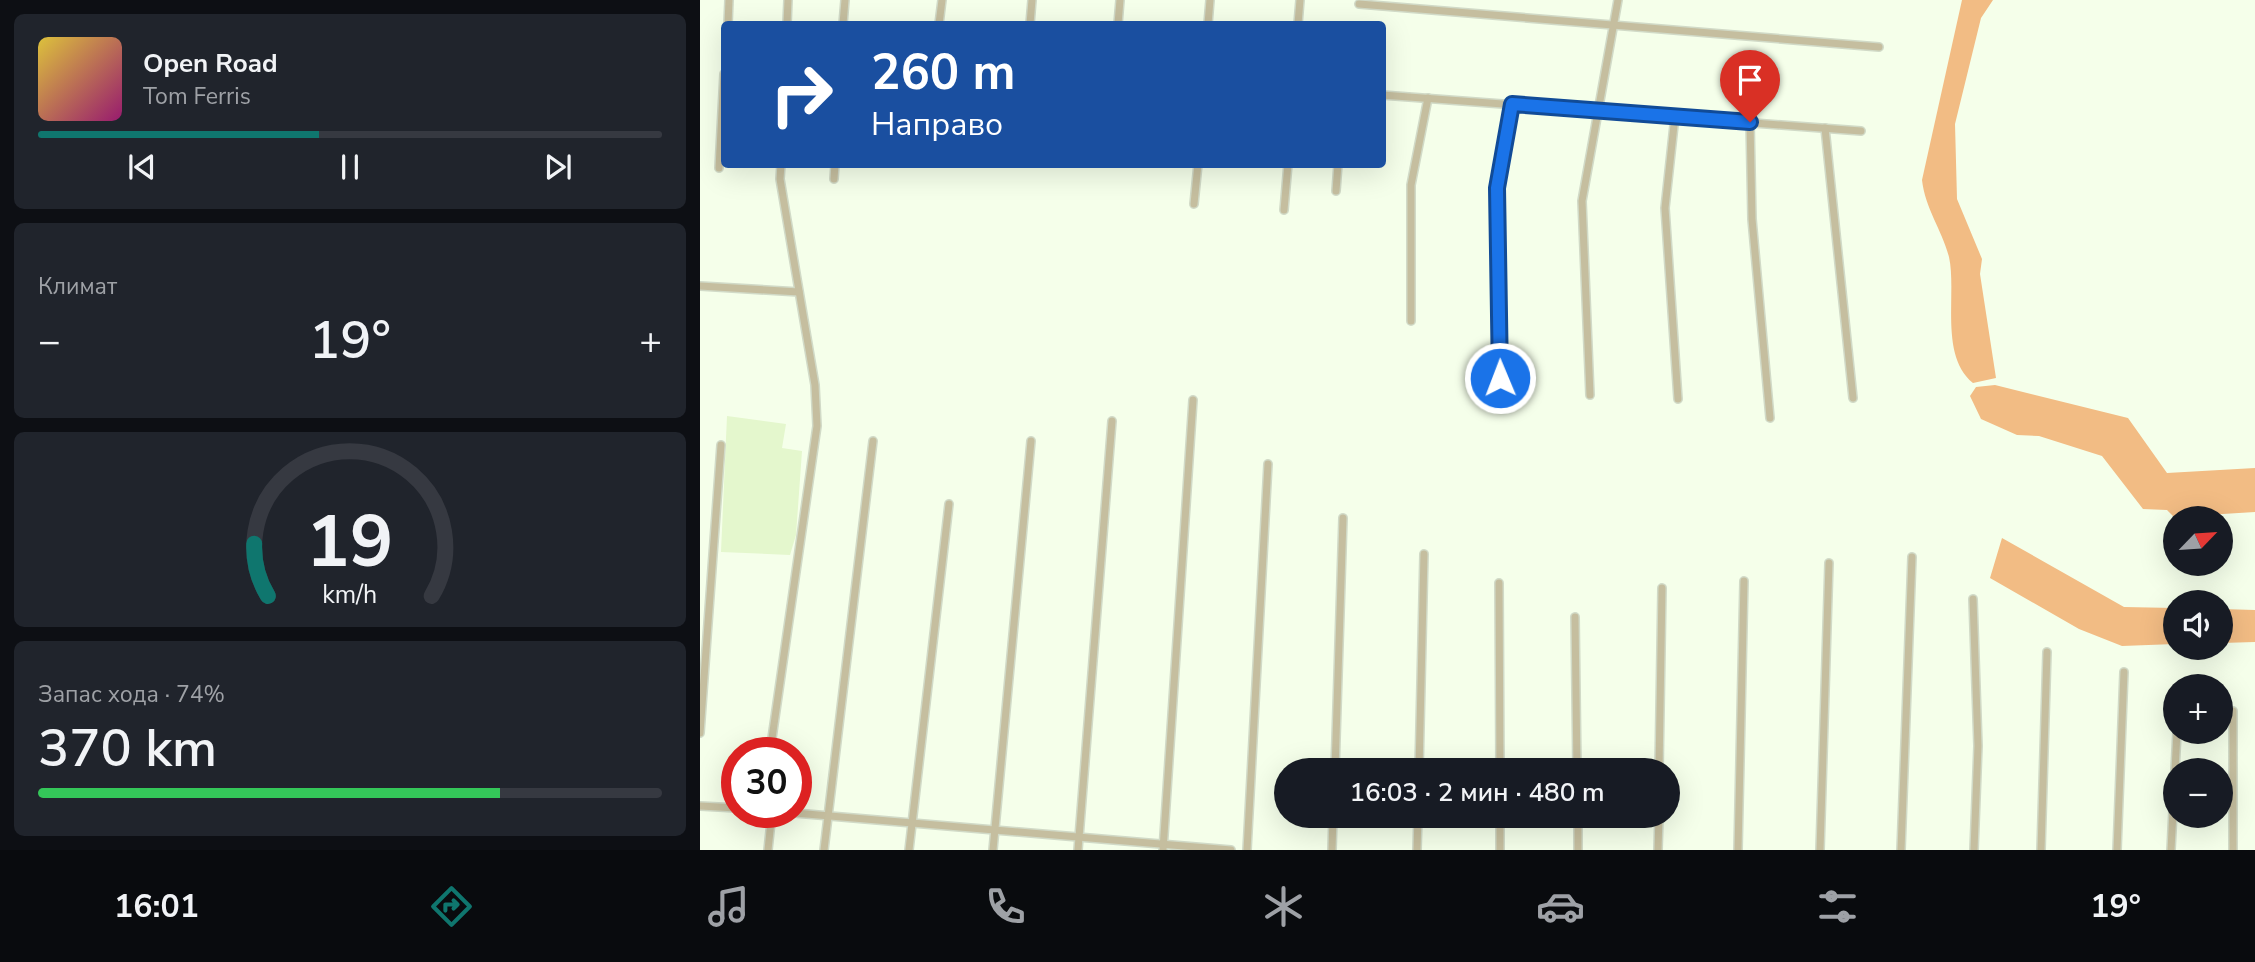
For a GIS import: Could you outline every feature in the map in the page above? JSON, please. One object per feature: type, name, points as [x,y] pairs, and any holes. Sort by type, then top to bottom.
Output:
[{"type":"street","points":[[728,21],[729,0]]},
{"type":"street","points":[[787,21],[788,0]]},
{"type":"street","points":[[844,21],[845,0]]},
{"type":"street","points":[[939,21],[942,0]]},
{"type":"street","points":[[1030,21],[1032,0]]},
{"type":"street","points":[[1118,21],[1120,0]]},
{"type":"street","points":[[1208,21],[1210,0]]},
{"type":"street","points":[[1298,21],[1300,0]]},
{"type":"street","points":[[1590,395],[1582,201],[1618,0]]},
{"type":"street","points":[[1359,4],[1880,47]]},
{"type":"street","points":[[1386,95],[1861,131]]},
{"type":"street","points":[[1411,321],[1411,185],[1428,98]]},
{"type":"street","points":[[1500,378],[1497,188],[1512,104]]},
{"type":"street","points":[[1675,116],[1665,208],[1678,398]]},
{"type":"street","points":[[1750,122],[1752,219],[1770,418]]},
{"type":"street","points":[[1825,128],[1853,398]]},
{"type":"street","points":[[719,167],[721,130]]},
{"type":"street","points":[[772,737],[817,426],[815,385],[780,180],[781,168]]},
{"type":"street","points":[[834,179],[835,168]]},
{"type":"street","points":[[1194,204],[1198,168]]},
{"type":"street","points":[[1284,210],[1288,168]]},
{"type":"street","points":[[1336,191],[1338,168]]},
{"type":"street","points":[[700,286],[799,292]]},
{"type":"street","points":[[1163,847],[1193,400]]},
{"type":"street","points":[[1078,850],[1112,421]]},
{"type":"street","points":[[824,850],[873,441]]},
{"type":"street","points":[[993,850],[1031,441]]},
{"type":"street","points":[[700,733],[721,445]]},
{"type":"street","points":[[1247,850],[1268,464]]},
{"type":"street","points":[[909,850],[948,504]]},
{"type":"street","points":[[1335,758],[1343,518]]},
{"type":"street","points":[[1419,758],[1424,554]]},
{"type":"street","points":[[1901,850],[1912,557]]},
{"type":"street","points":[[1820,850],[1829,563]]},
{"type":"street","points":[[1738,850],[1744,581]]},
{"type":"street","points":[[1499,583],[1500,758]]},
{"type":"street","points":[[1659,758],[1662,588]]},
{"type":"street","points":[[1973,599],[1978,746],[1974,850]]},
{"type":"street","points":[[1575,617],[1577,758]]},
{"type":"street","points":[[2041,850],[2047,652]]},
{"type":"street","points":[[2117,850],[2123,672]]},
{"type":"street","points":[[2233,850],[2234,711]]},
{"type":"street","points":[[700,806],[721,807]]},
{"type":"street","points":[[812,815],[1163,847],[1231,850]]},
{"type":"street","points":[[768,850],[770,828]]},
{"type":"street","points":[[1332,850],[1333,828]]},
{"type":"street","points":[[1417,850],[1418,828]]},
{"type":"street","points":[[1500,828],[1500,850]]},
{"type":"street","points":[[1577,828],[1578,850]]},
{"type":"street","points":[[1658,850],[1659,828]]},
{"type":"street","points":[[2171,850],[2172,828]]},
{"type":"shaded area","points":[[1962,0],[1993,0],[1981,18],[1955,124],[1957,199],[1982,259],[1980,274],[1996,378],[1973,383],[1956,357],[1951,323],[1949,257],[1926,200],[1922,180]]},
{"type":"shaded area","points":[[1995,385],[2128,418],[2167,473],[2255,468],[2255,512],[2233,513],[2233,506],[2163,506],[2163,510],[2143,509],[2102,456],[2039,436],[2017,435],[1981,419],[1970,396],[1976,387]]},
{"type":"shaded area","points":[[727,416],[786,424],[782,448],[802,451],[796,535],[790,555],[721,552]]},
{"type":"shaded area","points":[[2002,538],[2124,607],[2163,608],[2163,644],[2122,646],[2079,629],[1990,578]]},
{"type":"shaded area","points":[[2233,609],[2255,610],[2255,642],[2233,643]]},
{"type":"route","points":[[1500,378],[1497,188],[1512,104],[1750,122]]}]
